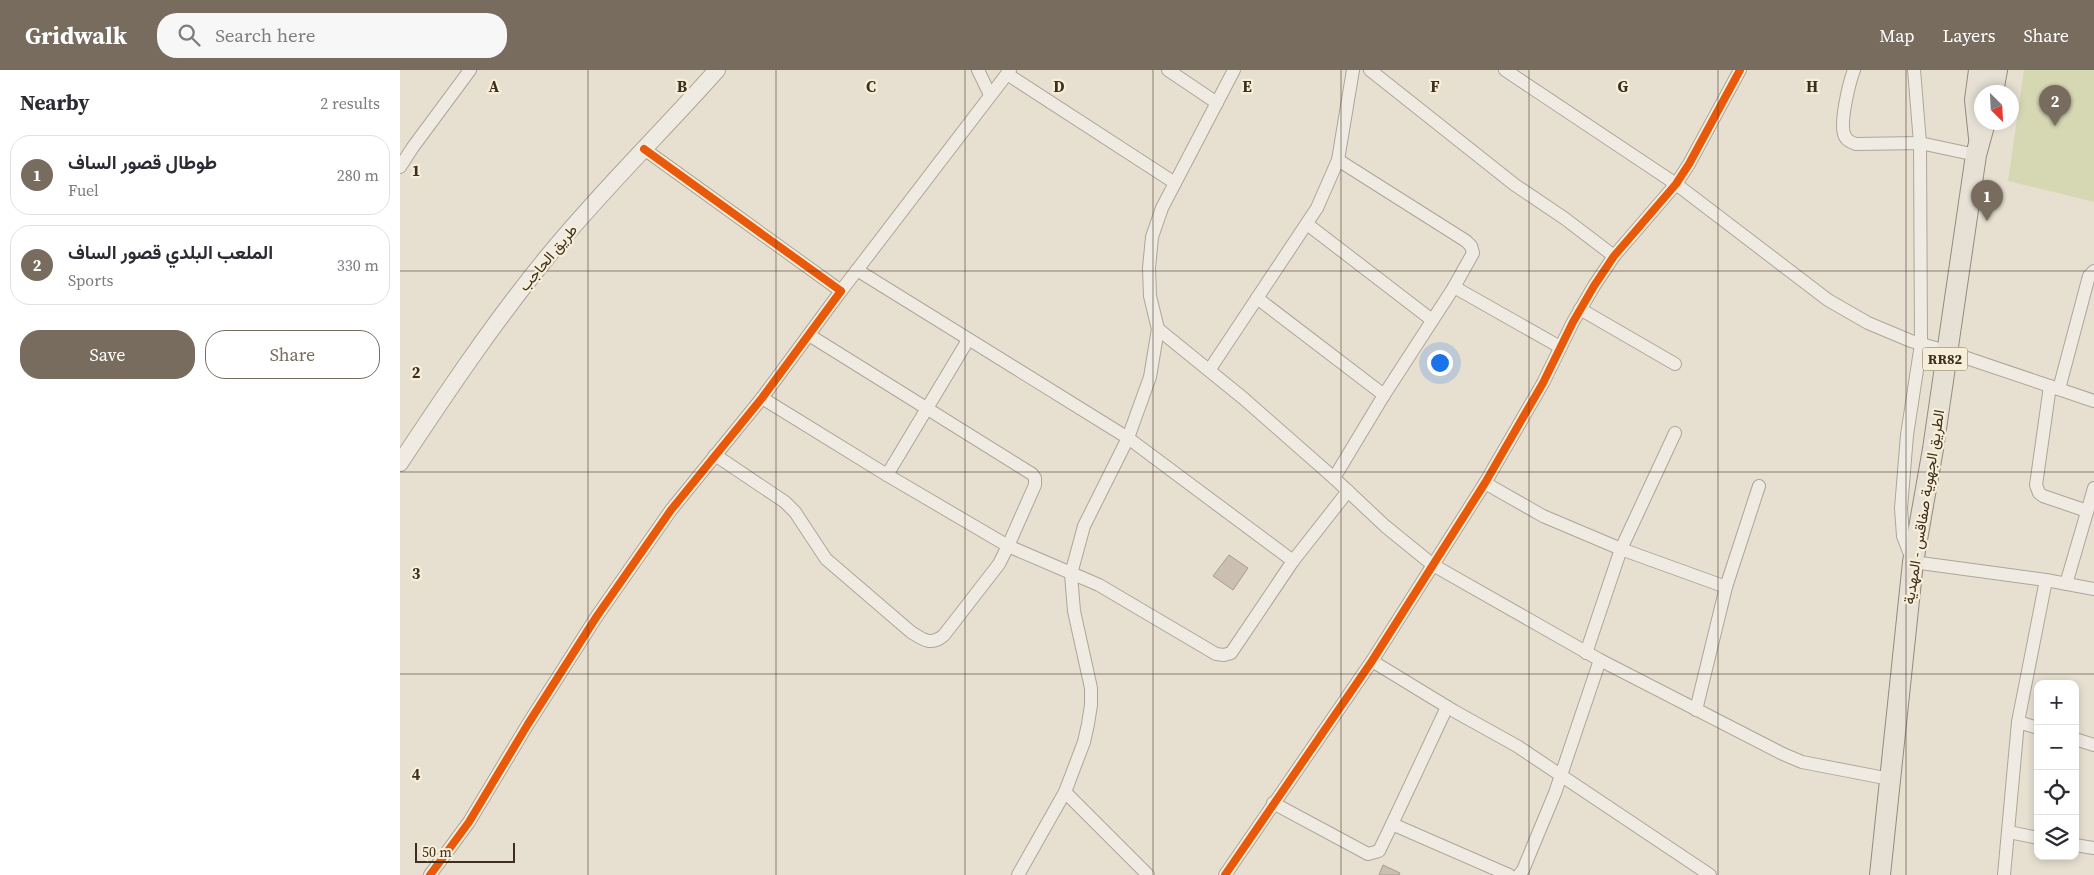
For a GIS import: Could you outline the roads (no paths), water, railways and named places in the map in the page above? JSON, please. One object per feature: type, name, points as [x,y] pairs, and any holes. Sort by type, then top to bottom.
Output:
[{"type":"main road","name":"الطريق الجهوية صفاقس - المهدية","points":[[1880,875],[1913,562],[1933,449],[1946,351],[1980,139],[1976,100],[1979,70]]},
{"type":"main road","points":[[1994,85],[1996,70]]},
{"type":"street","points":[[400,167],[412,147],[470,70]]},
{"type":"street","name":"طريق الحاجب","points":[[400,463],[510,302],[549,255],[717,70]]},
{"type":"street","points":[[978,70],[990,95]]},
{"type":"street","points":[[1168,70],[1217,103]]},
{"type":"street","points":[[1018,875],[1065,792],[1084,742],[1091,705],[1087,667],[1073,606],[1071,574],[1084,526],[1128,438],[1150,377],[1158,329],[1152,312],[1150,296],[1149,268],[1152,237],[1162,208],[1234,70]]},
{"type":"street","points":[[1210,369],[1317,208],[1338,160],[1353,70]]},
{"type":"street","points":[[1370,70],[1515,185],[1564,218],[1614,256]]},
{"type":"street","points":[[1504,70],[1676,184],[1828,300],[1888,333],[2094,401]]},
{"type":"street","points":[[1225,875],[1372,661],[1486,482],[1543,383],[1580,309],[1614,256],[1676,184],[1740,70]]},
{"type":"street","points":[[1854,70],[1847,92],[1844,130],[1849,142],[1856,144],[1920,143],[1980,139]]},
{"type":"street","points":[[1914,70],[1920,143],[1921,344],[1903,471],[1903,536],[1913,562],[2046,580],[2094,589]]},
{"type":"street","points":[[430,875],[469,822],[528,724],[597,616],[671,510],[762,398],[841,291],[1009,72],[1176,183]]},
{"type":"street","points":[[644,149],[841,291]]},
{"type":"street","points":[[1334,478],[1384,395],[1454,287],[1473,253],[1471,246],[1338,160]]},
{"type":"street","points":[[1307,224],[1432,320]]},
{"type":"street","points":[[857,270],[1128,438],[1293,561]]},
{"type":"street","points":[[2087,511],[2043,496],[2037,490],[2036,485],[2055,387],[2089,276],[2094,271]]},
{"type":"street","points":[[1454,287],[1560,347]]},
{"type":"street","points":[[1257,298],[1384,395]]},
{"type":"street","points":[[1580,309],[1675,364]]},
{"type":"street","points":[[1158,329],[1210,369],[1334,478],[1385,526],[1433,565],[1600,660],[1802,762],[1890,779]]},
{"type":"street","points":[[715,455],[784,502],[795,512],[826,559],[911,632],[924,641],[933,642],[944,635],[999,564],[1035,485],[1035,478],[1032,474],[809,335]]},
{"type":"street","points":[[887,475],[968,340]]},
{"type":"street","points":[[762,398],[887,475],[1008,546],[1099,585],[1216,654],[1224,655],[1231,653],[1293,561],[1348,491]]},
{"type":"street","points":[[1586,652],[1621,549],[1675,433]]},
{"type":"street","points":[[1486,482],[1542,516],[1621,549],[1726,586]]},
{"type":"street","points":[[1696,710],[1726,586],[1759,486]]},
{"type":"street","points":[[2066,584],[2094,488]]},
{"type":"street","points":[[2004,875],[2018,722],[2046,580]]},
{"type":"street","points":[[1519,875],[1524,870],[1560,776],[1600,660]]},
{"type":"street","points":[[1372,661],[1447,707],[1517,746],[1710,875]]},
{"type":"street","points":[[1273,803],[1368,854],[1379,850],[1447,707]]},
{"type":"street","points":[[2018,722],[2034,727]]},
{"type":"street","points":[[2079,740],[2094,744]]},
{"type":"street","points":[[1065,792],[1148,875]]},
{"type":"street","points":[[1392,824],[1509,875]]},
{"type":"street","points":[[2009,832],[2034,837]]},
{"type":"street","points":[[2079,846],[2094,848]]},
{"type":"place","name":"الملعب البلدي قصور الساف","points":[[2055,126]]},
{"type":"place","name":"طوطال قصور الساف","points":[[1987,221]]}]
